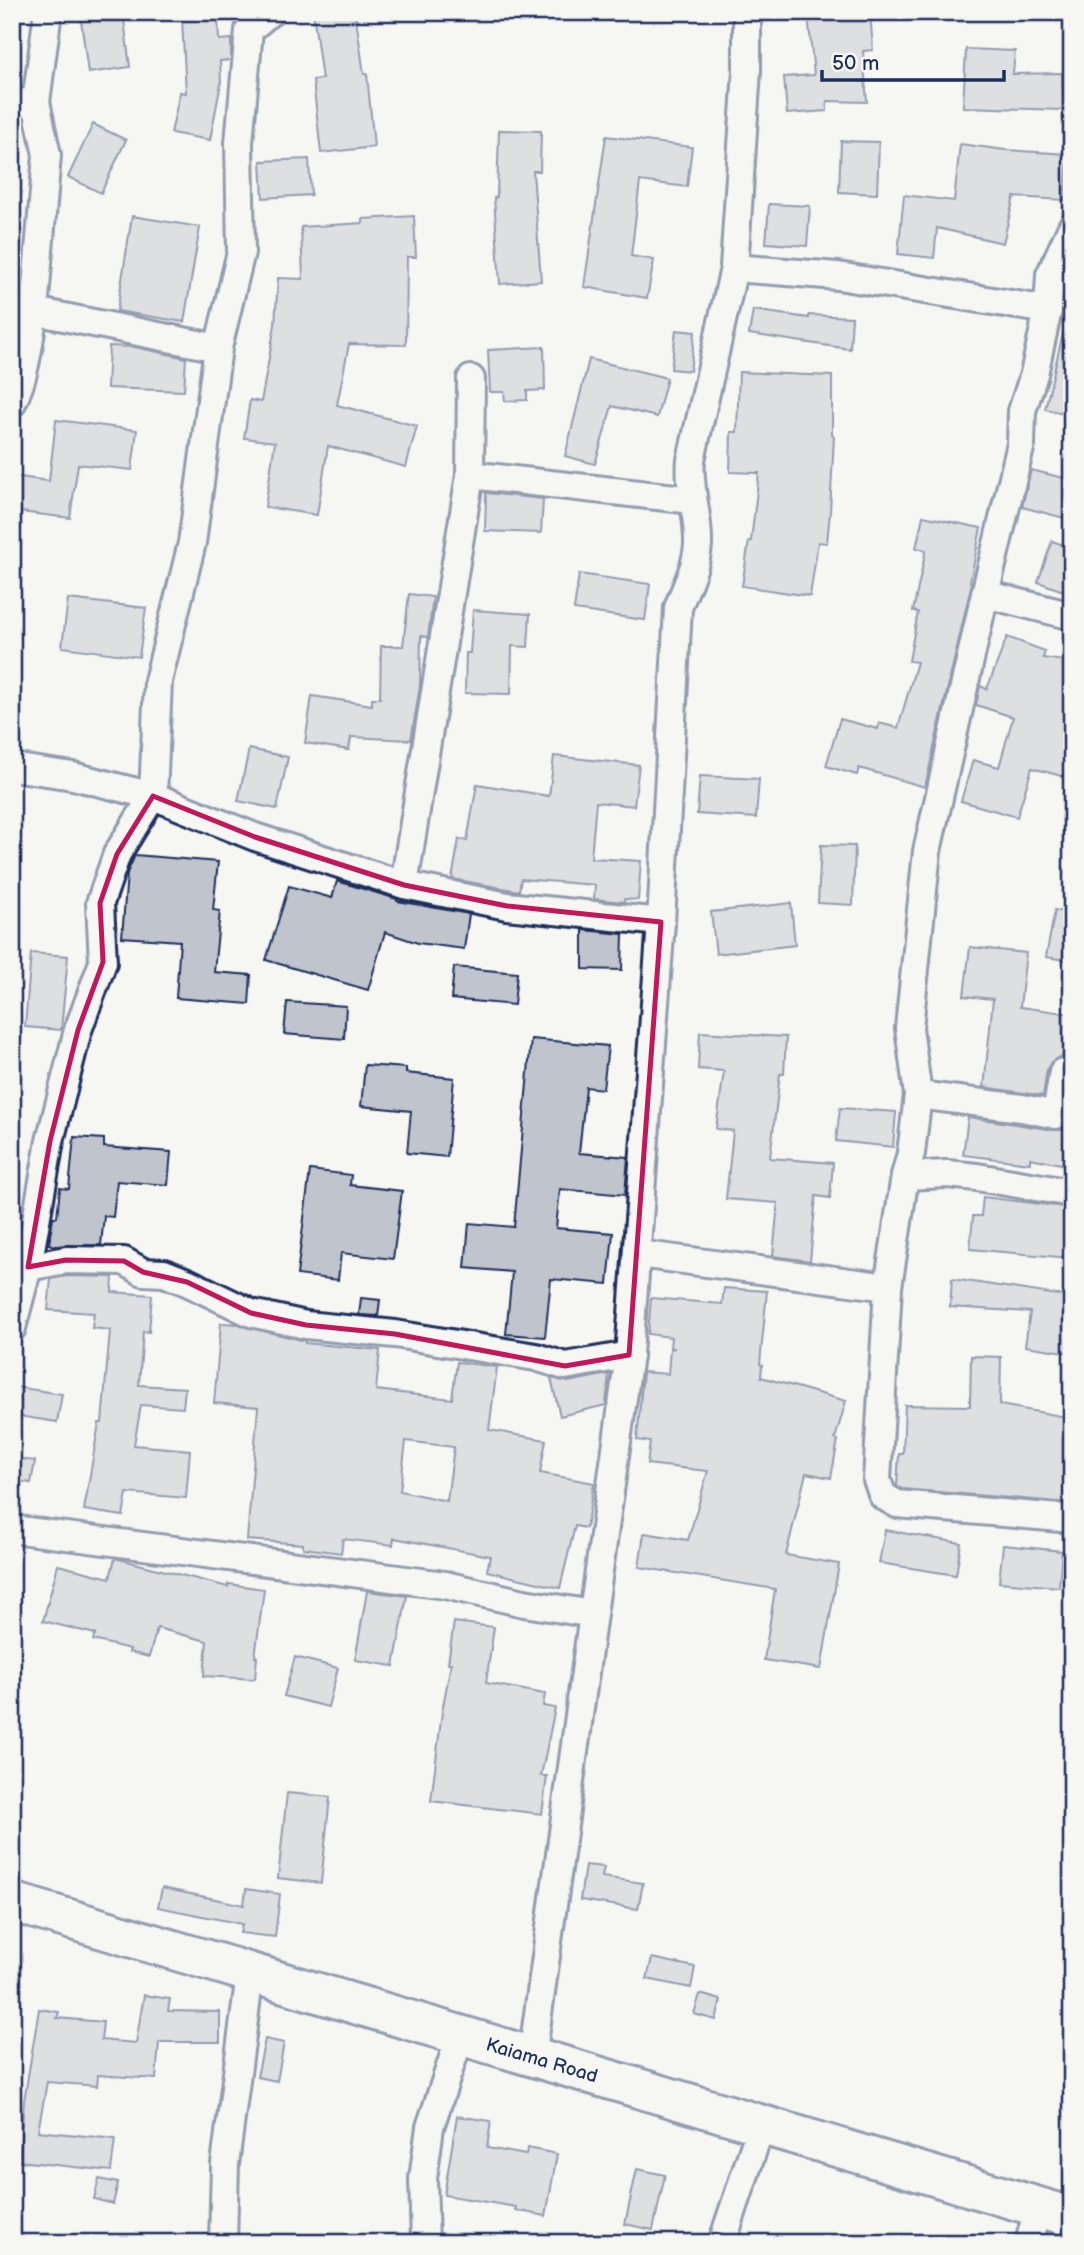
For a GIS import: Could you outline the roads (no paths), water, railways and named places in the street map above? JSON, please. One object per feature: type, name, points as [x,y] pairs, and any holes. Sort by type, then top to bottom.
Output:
[{"type":"highway","name":"Kaiama Road","points":[[12,1902],[761,2126],[1046,2223]]},
{"type":"street","points":[[12,403],[18,391],[34,311],[47,155],[24,103],[48,12]]},
{"type":"street","points":[[12,1328],[28,1267],[50,1141],[78,1030],[103,962],[100,903],[117,854],[153,796],[158,681],[192,543],[218,348],[242,252],[239,143],[249,30],[270,12]]},
{"type":"street","points":[[532,2058],[629,1355],[661,922],[678,608],[695,563],[698,543],[689,478],[734,268],[747,70],[747,12]]},
{"type":"street","points":[[1072,228],[1061,279],[1048,310],[1034,374],[1022,411],[1021,444],[927,851],[909,1028],[918,1096],[888,1287],[877,1480],[883,1496],[897,1504],[1072,1519]]},
{"type":"street","points":[[734,268],[838,276],[1048,310]]},
{"type":"street","points":[[34,311],[218,348]]},
{"type":"street","points":[[404,885],[470,474],[471,379]]},
{"type":"street","points":[[470,474],[693,500]]},
{"type":"street","points":[[985,594],[1072,617]]},
{"type":"street","points":[[12,767],[73,775],[153,796],[256,837],[404,885],[507,906],[661,922]]},
{"type":"street","points":[[918,1096],[1022,1108],[1056,1115],[1063,1072],[1072,1070]]},
{"type":"street","points":[[905,1176],[947,1174],[1072,1193]]},
{"type":"street","points":[[638,1254],[888,1287]]},
{"type":"street","points":[[28,1267],[66,1260],[124,1261],[143,1272],[164,1273],[187,1282],[251,1313],[306,1325],[407,1336],[536,1357],[565,1366],[629,1355]]},
{"type":"street","points":[[12,1529],[445,1585],[524,1603],[593,1614]]},
{"type":"street","points":[[223,2243],[225,2164],[250,1974]]},
{"type":"street","points":[[425,2243],[423,2179],[430,2127],[460,2037]]},
{"type":"street","points":[[722,2243],[761,2126]]}]
